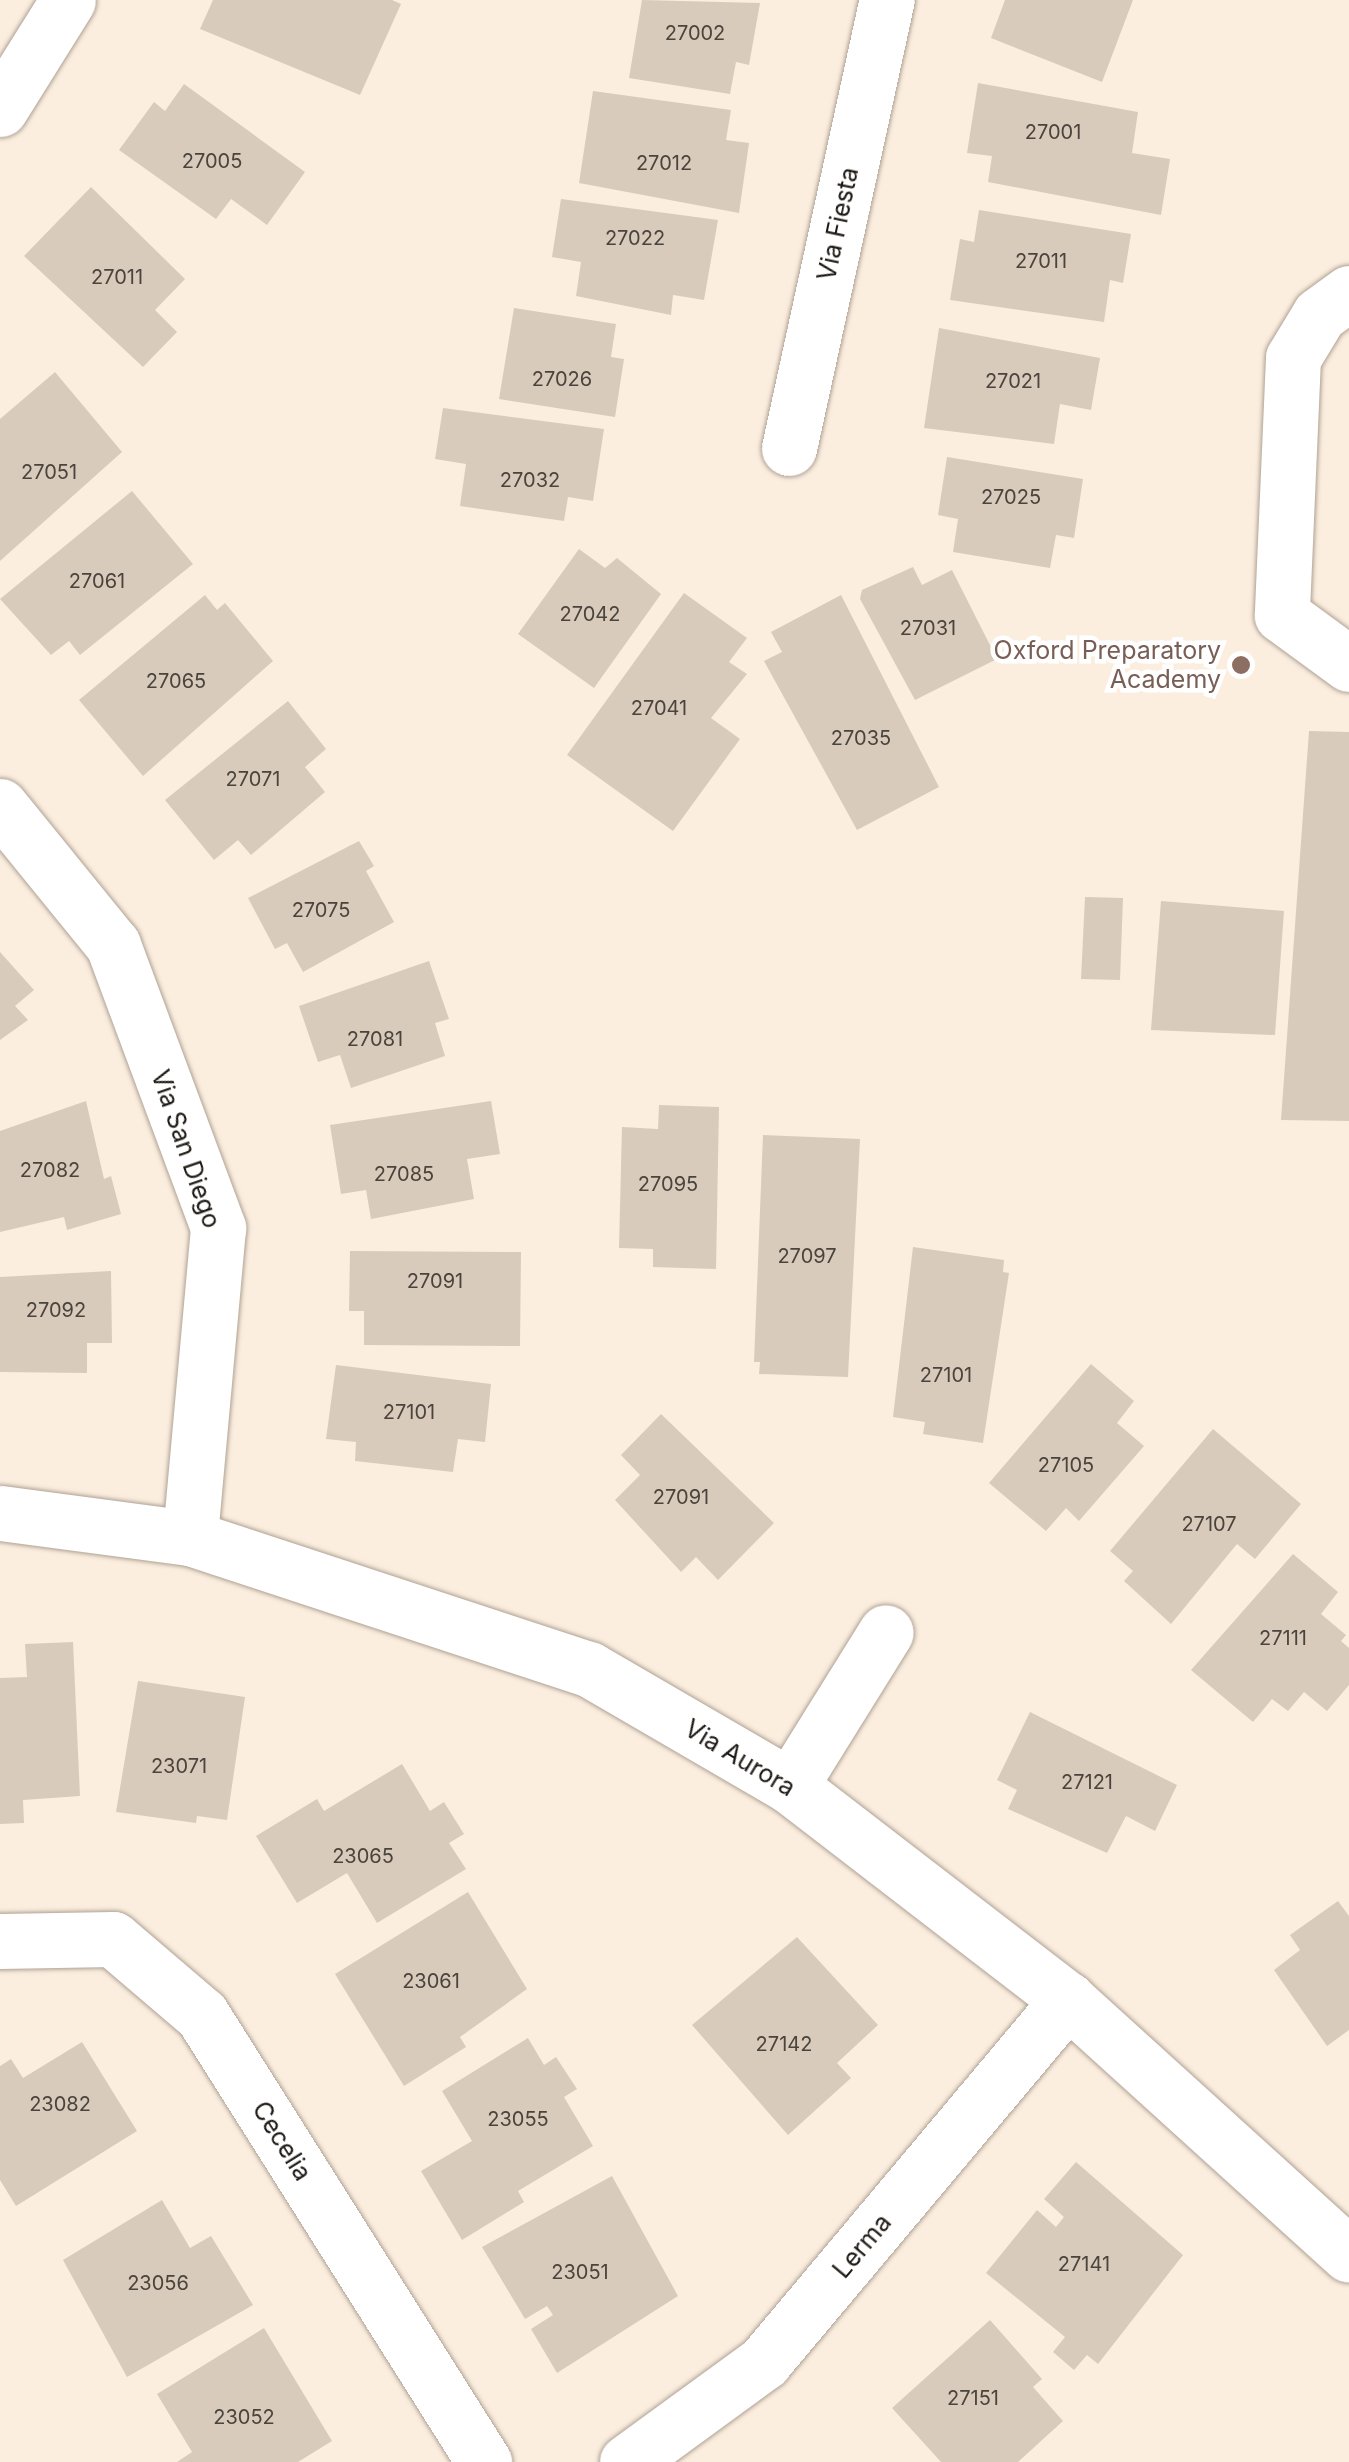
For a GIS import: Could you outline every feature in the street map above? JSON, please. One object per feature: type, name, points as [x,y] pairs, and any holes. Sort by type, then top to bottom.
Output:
[{"type":"street","points":[[0,109],[68,0]]},
{"type":"street","name":"Via Fiesta","points":[[789,448],[887,0]]},
{"type":"street","points":[[1349,293],[1319,315],[1292,358],[1282,615],[1349,664]]},
{"type":"street","name":"Via San Diego","points":[[0,806],[113,944],[218,1228],[190,1538]]},
{"type":"street","name":"Via Aurora","points":[[0,1512],[190,1538],[589,1668],[790,1786],[1068,2000],[1349,2256]]},
{"type":"street","points":[[790,1786],[886,1632]]},
{"type":"street","name":"Cecelia","points":[[0,1942],[113,1939],[202,2015],[484,2462]]},
{"type":"street","name":"Lerma","points":[[627,2462],[764,2362],[1068,2000]]},
{"type":"building","points":[[213,0],[392,0],[401,4],[360,95],[200,29]]},
{"type":"building","points":[[642,0],[760,3],[749,65],[736,62],[730,94],[629,78]]},
{"type":"building","points":[[1005,0],[1133,0],[1102,82],[991,38]]},
{"type":"building","points":[[978,83],[1138,112],[1132,153],[1170,159],[1161,215],[988,182],[992,156],[967,153]]},
{"type":"building","points":[[184,84],[305,172],[267,225],[231,199],[216,219],[119,150],[154,102],[165,111]]},
{"type":"building","points":[[593,91],[731,110],[726,140],[749,143],[739,213],[579,183]]},
{"type":"building","points":[[91,187],[185,279],[155,310],[177,332],[143,367],[24,256]]},
{"type":"building","points":[[561,199],[718,220],[704,300],[673,295],[671,315],[576,296],[581,262],[552,257]]},
{"type":"building","points":[[979,210],[1131,234],[1123,283],[1110,280],[1104,322],[950,300],[960,239],[974,242]]},
{"type":"building","points":[[514,308],[616,324],[611,357],[624,359],[615,417],[499,399]]},
{"type":"building","points":[[939,328],[1100,358],[1091,410],[1060,404],[1054,444],[924,428]]},
{"type":"building","points":[[55,372],[122,452],[0,561],[0,419]]},
{"type":"building","points":[[443,408],[604,429],[593,501],[568,497],[564,521],[460,506],[466,464],[435,459]]},
{"type":"building","points":[[947,457],[1083,479],[1074,538],[1056,535],[1050,568],[953,552],[958,519],[938,515]]},
{"type":"building","points":[[132,491],[193,564],[80,655],[69,641],[51,655],[0,599]]},
{"type":"building","points":[[579,549],[605,568],[617,558],[661,594],[594,688],[518,634]]},
{"type":"building","points":[[913,567],[922,585],[952,570],[997,659],[915,700],[860,599],[862,590]]},
{"type":"building","points":[[684,593],[747,638],[729,662],[747,674],[711,718],[740,739],[673,831],[567,755]]},
{"type":"building","points":[[205,595],[217,610],[225,603],[273,661],[143,776],[79,700]]},
{"type":"building","points":[[841,595],[939,787],[857,830],[764,661],[782,652],[771,632]]},
{"type":"building","points":[[288,701],[326,749],[305,767],[325,792],[251,855],[238,840],[214,860],[165,800]]},
{"type":"building","points":[[1309,731],[1349,732],[1349,1121],[1281,1120]]},
{"type":"building","points":[[359,841],[374,866],[366,871],[394,922],[303,972],[287,943],[275,949],[248,898]]},
{"type":"building","points":[[1085,897],[1123,898],[1120,980],[1081,979]]},
{"type":"building","points":[[1161,901],[1284,911],[1275,1035],[1151,1030]]},
{"type":"building","points":[[0,952],[34,990],[15,1006],[28,1020],[0,1040]]},
{"type":"building","points":[[429,961],[449,1019],[435,1023],[445,1056],[351,1088],[340,1055],[318,1062],[299,1006]]},
{"type":"building","points":[[86,1101],[104,1179],[111,1176],[121,1214],[67,1230],[64,1217],[0,1232],[0,1131]]},
{"type":"building","points":[[491,1101],[500,1154],[467,1159],[474,1199],[371,1219],[366,1190],[341,1194],[330,1125]]},
{"type":"building","points":[[659,1105],[719,1107],[716,1269],[653,1267],[653,1249],[619,1248],[622,1127],[658,1129]]},
{"type":"building","points":[[763,1135],[860,1139],[848,1377],[759,1374],[760,1362],[754,1362]]},
{"type":"building","points":[[913,1247],[1004,1260],[1003,1272],[1009,1273],[983,1443],[923,1434],[925,1422],[893,1417]]},
{"type":"building","points":[[350,1251],[521,1252],[520,1346],[364,1345],[364,1311],[349,1311]]},
{"type":"building","points":[[111,1271],[112,1343],[87,1343],[87,1373],[0,1372],[0,1277]]},
{"type":"building","points":[[1091,1364],[1134,1401],[1117,1423],[1144,1446],[1079,1521],[1066,1508],[1046,1531],[989,1483]]},
{"type":"building","points":[[336,1365],[491,1384],[485,1442],[458,1439],[453,1472],[355,1461],[356,1442],[326,1439]]},
{"type":"building","points":[[661,1414],[774,1523],[718,1580],[696,1557],[681,1572],[615,1500],[640,1475],[621,1455]]},
{"type":"building","points":[[1213,1429],[1301,1504],[1255,1559],[1237,1544],[1171,1624],[1124,1581],[1133,1571],[1110,1551]]},
{"type":"building","points":[[1293,1554],[1338,1592],[1321,1614],[1346,1635],[1341,1641],[1349,1648],[1349,1685],[1327,1711],[1304,1692],[1288,1711],[1272,1699],[1253,1722],[1191,1670]]},
{"type":"building","points":[[73,1642],[80,1796],[23,1800],[24,1823],[0,1824],[0,1678],[27,1677],[25,1644]]},
{"type":"building","points":[[138,1681],[245,1697],[227,1820],[197,1816],[196,1823],[116,1812]]},
{"type":"building","points":[[1030,1712],[1177,1785],[1155,1831],[1126,1816],[1107,1853],[1008,1809],[1017,1790],[997,1780]]},
{"type":"building","points":[[402,1764],[430,1811],[444,1802],[464,1834],[449,1843],[466,1869],[377,1923],[347,1873],[297,1903],[256,1836],[317,1799],[324,1811]]},
{"type":"building","points":[[468,1892],[527,1989],[460,2037],[466,2047],[404,2086],[335,1974]]},
{"type":"building","points":[[1338,1901],[1349,1916],[1349,2030],[1327,2046],[1274,1970],[1300,1950],[1290,1935]]},
{"type":"building","points":[[797,1937],[878,2025],[837,2063],[851,2078],[788,2135],[692,2025]]},
{"type":"building","points":[[528,2038],[544,2065],[556,2057],[577,2089],[564,2097],[593,2146],[518,2191],[524,2202],[462,2240],[421,2171],[472,2141],[442,2091]]},
{"type":"building","points":[[82,2042],[137,2131],[16,2206],[0,2180],[0,2066],[11,2059],[23,2078]]},
{"type":"building","points":[[1076,2162],[1183,2255],[1098,2364],[1087,2355],[1074,2370],[1053,2352],[1065,2337],[986,2273],[1037,2210],[1056,2227],[1064,2217],[1044,2199]]},
{"type":"building","points":[[612,2176],[678,2296],[557,2373],[531,2329],[553,2315],[547,2306],[525,2319],[482,2247]]},
{"type":"building","points":[[162,2200],[190,2248],[211,2236],[253,2305],[127,2377],[63,2260]]},
{"type":"building","points":[[990,2320],[1042,2379],[1033,2387],[1063,2421],[1018,2462],[941,2462],[892,2408]]},
{"type":"building","points":[[264,2328],[332,2441],[298,2462],[177,2462],[192,2452],[157,2394]]},
{"type":"place","name":"Oxford Preparatory Academy","points":[[1241,665]]}]
